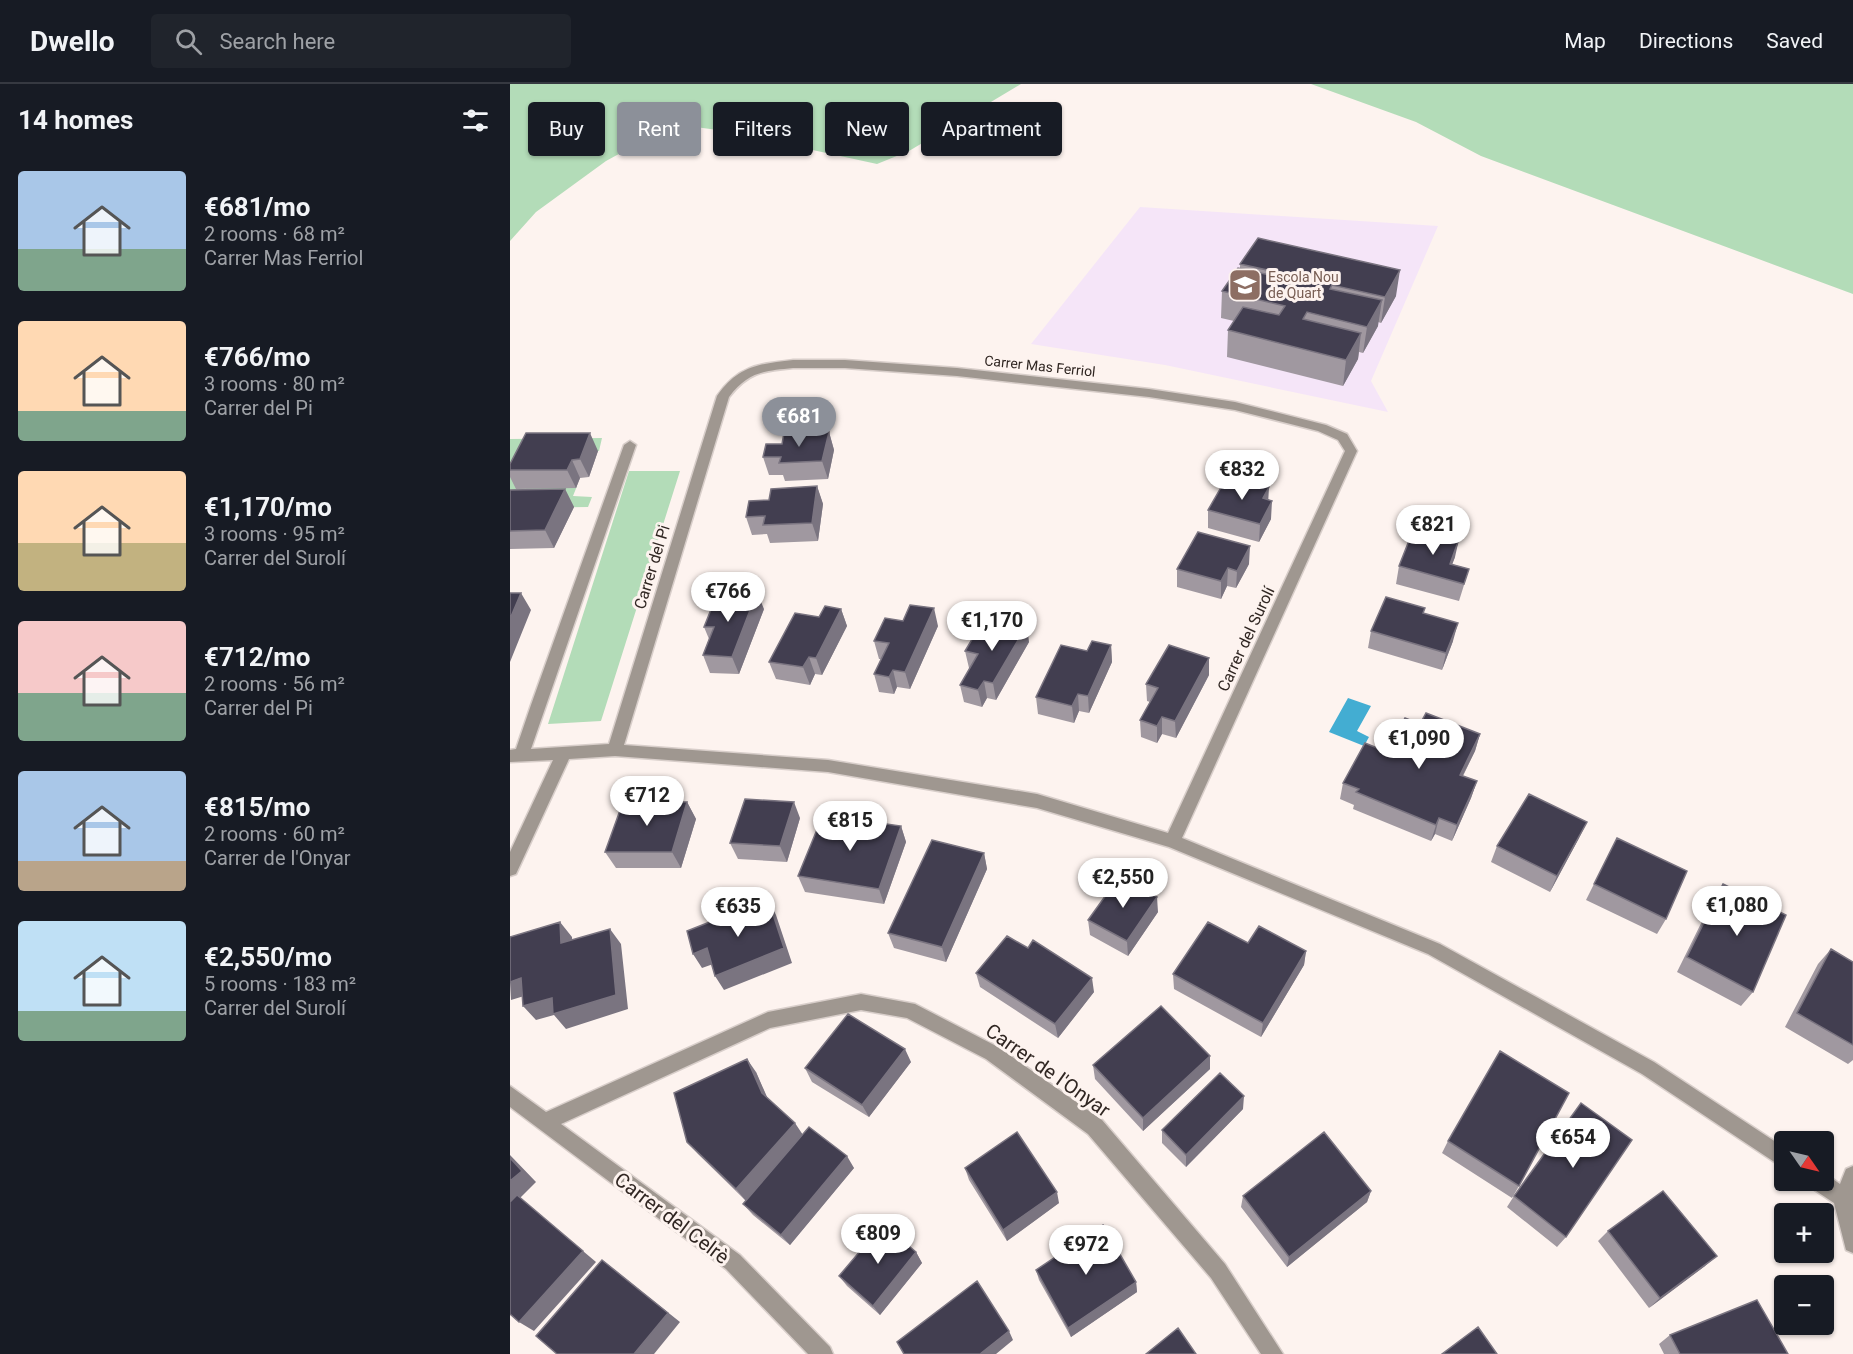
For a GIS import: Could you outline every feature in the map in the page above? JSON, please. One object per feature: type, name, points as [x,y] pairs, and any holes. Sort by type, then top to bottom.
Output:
[{"type":"street","name":"Carrer Mas Ferriol","points":[[723,396],[736,380],[758,368],[793,364],[845,364],[957,372],[1149,393],[1235,406],[1322,428],[1343,437],[1351,452]]},
{"type":"street","name":"Carrer del Pi","points":[[615,750],[723,396]]},
{"type":"street","points":[[515,756],[529,737],[538,705],[630,445]]},
{"type":"street","name":"Carrer del Surolí","points":[[1172,841],[1351,452]]},
{"type":"street","points":[[515,756],[615,750],[828,766],[1037,801],[1172,841],[1434,949],[1648,1068],[1774,1152]]},
{"type":"street","points":[[510,869],[564,753]]},
{"type":"street","name":"Carrer de l'Onyar","points":[[544,1122],[768,1020],[861,1002],[909,1010],[992,1053],[1095,1127],[1218,1271],[1273,1354]]},
{"type":"street","name":"Carrer del Celrè","points":[[510,1095],[733,1262],[823,1354]]},
{"type":"street","points":[[1853,1176],[1848,1201],[1853,1244]]},
{"type":"street","points":[[1833,1191],[1848,1201]]},
{"type":"shaded area","name":"Escola Nou de Quart","points":[[1140,207],[1438,226],[1371,381],[1388,412],[1165,365],[1031,344]]},
{"type":"green space","points":[[510,84],[1021,84],[991,102],[921,102],[921,144],[909,151],[909,102],[825,102],[825,153],[813,150],[813,102],[713,102],[713,129],[701,128],[701,102],[617,102],[617,155],[536,212],[510,241]]},
{"type":"green space","points":[[1311,84],[1853,84],[1853,294],[1481,156],[1416,122]]},
{"type":"green space","points":[[840,156],[897,156],[877,164]]},
{"type":"green space","points":[[602,438],[599,451],[536,451],[577,486],[573,496],[592,497],[588,507],[515,508],[510,521],[510,439]]},
{"type":"green space","points":[[629,471],[680,471],[601,721],[548,724]]},
{"type":"water","points":[[1348,698],[1371,706],[1357,731],[1369,737],[1364,746],[1329,732]]},
{"type":"building","points":[[1258,238],[1400,270],[1385,297],[1332,285],[1330,289],[1382,300],[1367,327],[1307,312],[1303,319],[1361,333],[1346,360],[1228,330],[1243,307],[1279,315],[1285,306],[1222,291],[1238,268],[1283,278],[1285,274],[1240,264]]},
{"type":"building","points":[[829,432],[822,461],[779,463],[781,457],[763,457],[766,444],[782,444],[784,433]]},
{"type":"building","points":[[526,433],[590,433],[580,459],[572,460],[567,470],[510,470],[510,464]]},
{"type":"building","points":[[1227,477],[1269,487],[1263,498],[1272,501],[1260,524],[1208,510]]},
{"type":"building","points":[[817,486],[812,523],[763,525],[765,516],[746,517],[749,501],[769,500],[771,489]]},
{"type":"building","points":[[565,489],[545,530],[510,531],[510,490]]},
{"type":"building","points":[[1414,528],[1459,539],[1450,564],[1469,569],[1464,584],[1399,566]]},
{"type":"building","points":[[1198,532],[1250,546],[1237,571],[1228,568],[1221,581],[1177,569]]},
{"type":"building","points":[[730,590],[757,592],[732,657],[703,655],[714,627],[704,627],[714,602],[725,603]]},
{"type":"building","points":[[510,593],[521,593],[510,619]]},
{"type":"building","points":[[1386,597],[1425,608],[1423,613],[1458,623],[1446,653],[1371,631]]},
{"type":"building","points":[[910,605],[934,608],[905,672],[893,670],[889,677],[874,674],[889,643],[874,641],[885,618],[903,621]]},
{"type":"building","points":[[825,606],[841,609],[816,658],[809,657],[803,667],[769,662],[795,613],[819,617]]},
{"type":"building","points":[[1004,618],[1027,625],[993,683],[984,681],[978,690],[960,685],[978,654],[965,651],[980,626],[996,630]]},
{"type":"building","points":[[1092,641],[1111,645],[1088,696],[1078,694],[1072,706],[1036,697],[1061,645],[1087,651]]},
{"type":"building","points":[[1169,645],[1209,658],[1175,721],[1162,717],[1157,726],[1140,720],[1158,688],[1146,684]]},
{"type":"building","points":[[1426,713],[1480,734],[1460,775],[1477,781],[1457,825],[1439,818],[1436,825],[1356,792],[1359,789],[1343,783],[1365,743],[1387,752],[1405,718],[1420,724]]},
{"type":"building","points":[[1529,794],[1587,822],[1557,876],[1497,846]]},
{"type":"building","points":[[745,799],[794,802],[780,846],[730,843]]},
{"type":"building","points":[[623,802],[687,802],[672,852],[605,852]]},
{"type":"building","points":[[823,815],[901,826],[879,889],[798,876]]},
{"type":"building","points":[[1617,838],[1687,871],[1666,919],[1594,884]]},
{"type":"building","points":[[932,840],[984,853],[942,947],[888,933]]},
{"type":"building","points":[[1119,877],[1157,897],[1127,941],[1088,920]]},
{"type":"building","points":[[1723,884],[1786,915],[1753,992],[1687,957]]},
{"type":"building","points":[[768,899],[784,948],[715,976],[707,948],[693,954],[687,931]]},
{"type":"building","points":[[560,922],[561,943],[610,929],[616,995],[553,1014],[552,998],[523,1006],[521,978],[510,982],[510,937]]},
{"type":"building","points":[[1208,922],[1248,943],[1259,926],[1306,951],[1263,1023],[1173,974]]},
{"type":"building","points":[[1007,936],[1028,948],[1033,940],[1092,978],[1055,1024],[976,973]]},
{"type":"building","points":[[1831,949],[1853,962],[1853,1045],[1797,1013]]},
{"type":"building","points":[[1161,1006],[1210,1056],[1143,1118],[1093,1065]]},
{"type":"building","points":[[848,1014],[905,1049],[862,1105],[805,1068]]},
{"type":"building","points":[[1500,1051],[1569,1093],[1519,1186],[1448,1141]]},
{"type":"building","points":[[747,1059],[762,1093],[795,1123],[736,1189],[687,1142],[674,1093]]},
{"type":"building","points":[[1220,1073],[1244,1096],[1186,1155],[1162,1130]]},
{"type":"building","points":[[1581,1103],[1632,1140],[1566,1237],[1514,1196]]},
{"type":"building","points":[[809,1127],[847,1156],[781,1235],[743,1204]]},
{"type":"building","points":[[1017,1132],[1057,1192],[1003,1230],[965,1168]]},
{"type":"building","points":[[1324,1132],[1371,1191],[1289,1257],[1243,1196]]},
{"type":"building","points":[[510,1158],[522,1171],[510,1181]]},
{"type":"building","points":[[1663,1191],[1717,1256],[1660,1298],[1608,1231]]},
{"type":"building","points":[[517,1195],[583,1251],[519,1322],[510,1314],[510,1202]]},
{"type":"building","points":[[883,1224],[916,1252],[873,1306],[839,1276]]},
{"type":"building","points":[[1103,1225],[1136,1282],[1068,1328],[1036,1270]]},
{"type":"building","points":[[602,1260],[668,1313],[634,1354],[557,1354],[536,1336]]},
{"type":"building","points":[[977,1281],[1009,1331],[980,1354],[904,1354],[897,1342]]},
{"type":"building","points":[[1757,1300],[1774,1330],[1774,1335],[1777,1335],[1788,1354],[1680,1354],[1670,1335]]},
{"type":"building","points":[[1478,1327],[1497,1354],[1442,1354]]},
{"type":"building","points":[[1178,1328],[1196,1354],[1146,1354]]},
{"type":"place","name":"Escola Nou de Quart","points":[[1245,285]]}]
